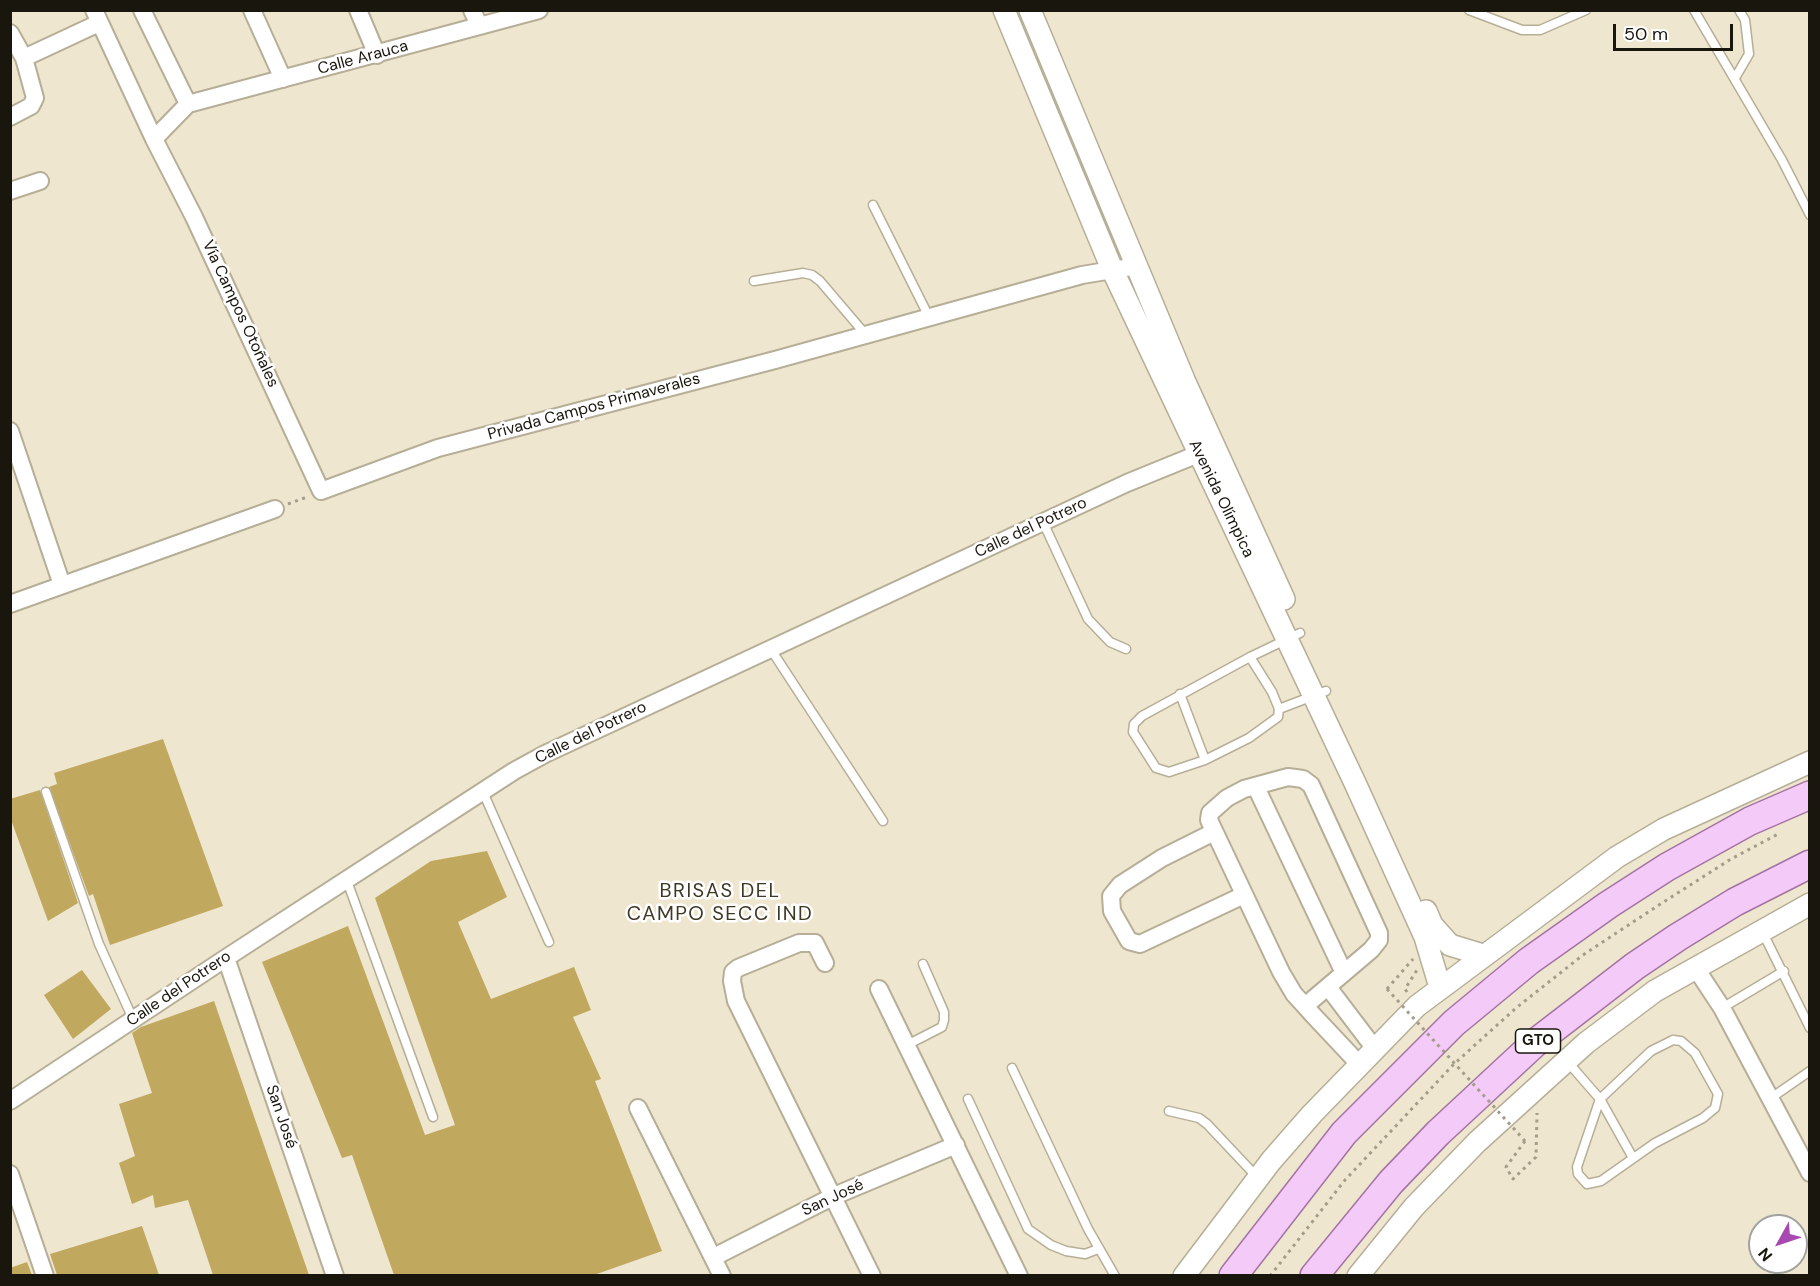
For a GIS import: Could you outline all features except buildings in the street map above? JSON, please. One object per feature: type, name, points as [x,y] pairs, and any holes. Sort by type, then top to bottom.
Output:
[{"type":"main road","points":[[1233,1275],[1344,1133],[1454,1023],[1549,947],[1667,867],[1750,821],[1809,795]]},
{"type":"main road","name":"GTO","points":[[1314,1275],[1391,1182],[1438,1133],[1536,1043],[1627,972],[1678,937],[1735,902],[1809,864]]},
{"type":"street","points":[[142,10],[188,104],[154,139]]},
{"type":"street","points":[[252,10],[283,79]]},
{"type":"street","points":[[358,10],[377,54]]},
{"type":"street","name":"Calle Arauca","points":[[188,104],[377,54],[476,18],[538,10]]},
{"type":"street","name":"Avenida Olímpica","points":[[1004,10],[1112,268],[1207,450],[1320,693],[1425,937],[1440,987]]},
{"type":"street","name":"Avenida Olímpica","points":[[1030,10],[1185,382],[1207,450]]},
{"type":"street","points":[[24,58],[96,17]]},
{"type":"street","name":"Vía Campos Otoñales","points":[[96,17],[194,217],[321,491]]},
{"type":"street","points":[[10,33],[24,58],[33,89],[34,103],[10,117]]},
{"type":"street","points":[[10,191],[40,181]]},
{"type":"street","name":"Privada Campos Primaverales","points":[[321,491],[438,448],[866,336],[1112,268],[1137,266]]},
{"type":"street","points":[[10,431],[62,585]]},
{"type":"street","name":"Calle del Potrero","points":[[10,1101],[226,958],[545,753],[1127,483],[1207,450]]},
{"type":"street","points":[[10,604],[275,509]]},
{"type":"street","name":"Avenida Olímpica","points":[[1320,693],[1432,925],[1450,945],[1483,955]]},
{"type":"street","points":[[1184,1275],[1258,1178],[1312,1114],[1417,1006],[1440,987],[1576,885],[1664,829],[1809,762]]},
{"type":"street","points":[[1305,1006],[1371,950],[1379,940],[1379,933],[1315,793],[1308,782],[1298,778],[1282,778],[1244,789],[1217,805],[1210,813],[1209,820],[1281,972],[1305,1006],[1360,1065]]},
{"type":"street","points":[[1256,787],[1344,973]]},
{"type":"street","points":[[1214,832],[1162,858],[1114,890],[1109,902],[1119,926],[1129,941],[1140,944],[1244,895]]},
{"type":"street","points":[[1359,1275],[1414,1207],[1477,1142],[1566,1060],[1626,1012],[1695,967],[1809,903]]},
{"type":"street","points":[[825,963],[815,943],[807,942],[738,968],[733,972],[732,981],[736,1001],[872,1275]]},
{"type":"street","name":"San José","points":[[226,958],[335,1275]]},
{"type":"street","points":[[1695,967],[1722,1008],[1809,1173]]},
{"type":"street","points":[[1328,987],[1375,1049]]},
{"type":"street","points":[[879,989],[1019,1275]]},
{"type":"street","points":[[638,1108],[722,1275]]},
{"type":"street","name":"San José","points":[[714,1257],[834,1196],[956,1144]]},
{"type":"street","points":[[10,1174],[45,1275]]},
{"type":"lane","points":[[1470,10],[1522,30],[1540,30],[1586,10]]},
{"type":"lane","points":[[1694,10],[1782,160],[1809,215]]},
{"type":"lane","points":[[1735,78],[1749,54],[1745,20],[1739,10]]},
{"type":"lane","points":[[873,205],[929,317]]},
{"type":"lane","points":[[754,281],[803,273],[812,275],[820,281],[866,336]]},
{"type":"lane","points":[[1043,522],[1088,619],[1110,642],[1126,649]]},
{"type":"lane","points":[[1250,657],[1272,692],[1279,709],[1278,717],[1249,738],[1205,760],[1169,772],[1156,768],[1133,732],[1134,724],[1142,716],[1250,657],[1294,636]]},
{"type":"lane","points":[[770,648],[883,821]]},
{"type":"lane","points":[[1279,709],[1320,693]]},
{"type":"lane","points":[[1180,694],[1205,760]]},
{"type":"lane","points":[[46,792],[99,944],[133,1019]]},
{"type":"lane","points":[[483,792],[549,942]]},
{"type":"lane","points":[[346,881],[434,1117]]},
{"type":"lane","points":[[1762,930],[1784,971],[1809,1028]]},
{"type":"lane","points":[[907,1045],[942,1027],[944,1020],[944,1012],[923,964]]},
{"type":"lane","points":[[1722,1008],[1784,971]]},
{"type":"lane","points":[[1673,1040],[1682,1041],[1695,1053],[1718,1094],[1717,1102],[1710,1114],[1655,1143],[1601,1181],[1587,1184],[1578,1174],[1580,1158],[1600,1099],[1650,1051],[1673,1040]]},
{"type":"lane","points":[[1566,1060],[1600,1099],[1633,1158]]},
{"type":"lane","points":[[1011,1068],[1098,1249],[1115,1275]]},
{"type":"lane","points":[[1771,1098],[1809,1071]]},
{"type":"lane","points":[[968,1099],[1028,1229],[1066,1251],[1086,1254],[1098,1249]]},
{"type":"lane","points":[[1169,1111],[1199,1118],[1207,1124],[1258,1178]]},
{"type":"path","points":[[275,509],[321,491]]},
{"type":"path","points":[[1417,1006],[1405,989],[1418,969],[1413,959],[1387,989],[1525,1141],[1506,1167],[1513,1179],[1536,1157],[1538,1084]]},
{"type":"district","name":"BRISAS DEL CAMPO SECC IND","points":[[720,904]]}]
